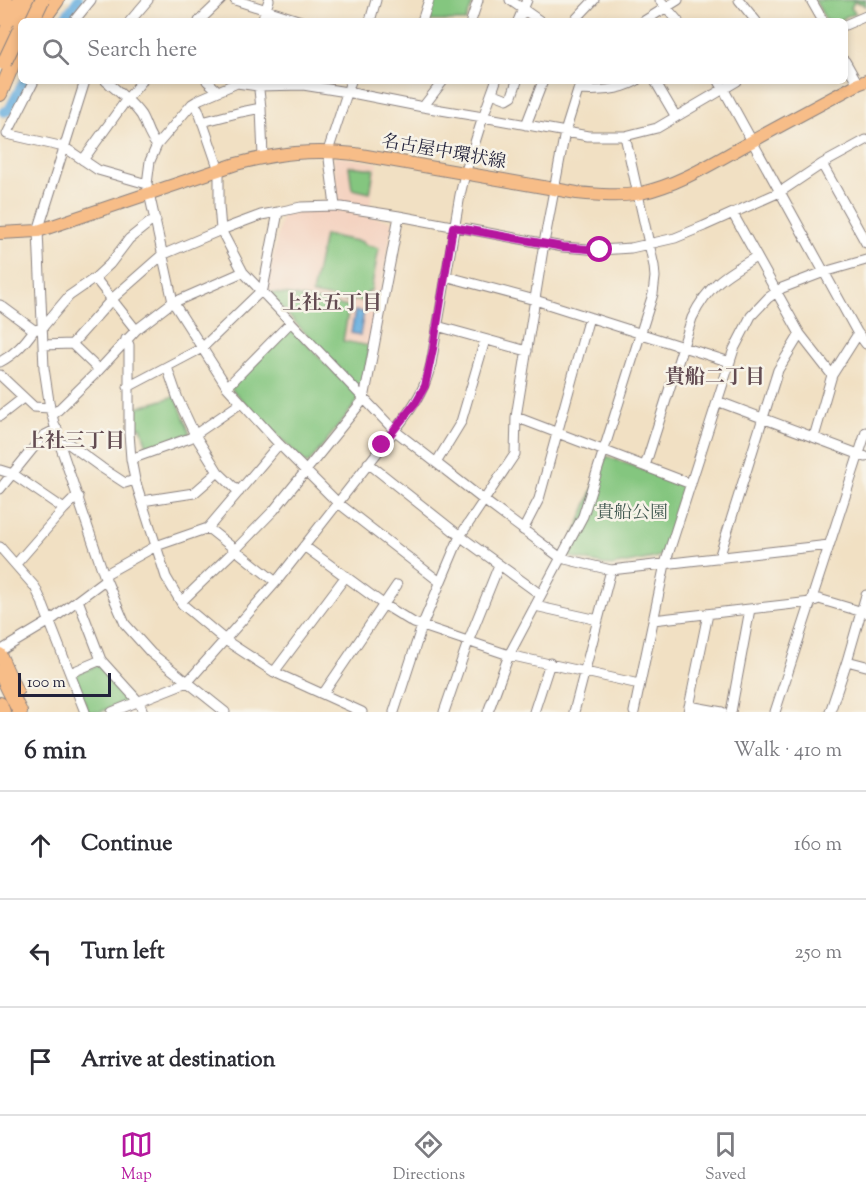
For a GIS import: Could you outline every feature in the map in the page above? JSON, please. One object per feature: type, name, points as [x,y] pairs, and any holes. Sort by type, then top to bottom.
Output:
[{"type":"highway","points":[[0,18],[5,0]]},
{"type":"highway","points":[[0,28],[12,0]]},
{"type":"highway","points":[[26,12],[44,0]]},
{"type":"highway","points":[[44,18],[57,0]]},
{"type":"highway","points":[[0,47],[18,23]]},
{"type":"highway","points":[[0,74],[18,34]]},
{"type":"highway","points":[[0,96],[18,51]]},
{"type":"highway","points":[[0,96],[18,60]]},
{"type":"highway","points":[[0,674],[14,712]]},
{"type":"highway","points":[[0,674],[20,712]]},
{"type":"highway","points":[[0,704],[4,712]]},
{"type":"main road","points":[[0,89],[18,36]]},
{"type":"main road","name":"名古屋中環状線","points":[[0,233],[38,231],[148,189],[263,157],[292,153],[328,151],[355,154],[577,193],[605,196],[639,193],[668,186],[689,176],[862,82]]},
{"type":"main road","points":[[0,653],[26,712]]},
{"type":"main road","points":[[0,682],[14,712]]},
{"type":"main road","points":[[0,699],[4,712]]},
{"type":"street","points":[[76,18],[91,0]]},
{"type":"street","points":[[136,18],[148,0]]},
{"type":"street","points":[[203,18],[220,0]]},
{"type":"street","points":[[235,0],[267,5],[295,18]]},
{"type":"street","points":[[371,18],[376,0]]},
{"type":"street","points":[[423,18],[429,0]]},
{"type":"street","points":[[472,18],[478,0]]},
{"type":"street","points":[[510,0],[525,4],[537,18]]},
{"type":"street","points":[[577,18],[594,0]]},
{"type":"street","points":[[647,18],[663,4],[678,0]]},
{"type":"street","points":[[739,0],[754,18]]},
{"type":"street","points":[[811,0],[821,18]]},
{"type":"street","points":[[519,18],[525,4]]},
{"type":"street","points":[[663,4],[675,18]]},
{"type":"street","points":[[848,24],[866,16]]},
{"type":"street","points":[[848,65],[862,82]]},
{"type":"street","points":[[32,84],[7,134],[64,147],[98,170],[148,189]]},
{"type":"street","points":[[84,84],[38,231],[38,329],[43,345],[51,412],[105,577],[130,632],[151,653],[225,712]]},
{"type":"street","points":[[110,84],[127,99],[141,116],[153,141],[157,144]]},
{"type":"street","points":[[82,160],[140,84]]},
{"type":"street","points":[[210,84],[218,91]]},
{"type":"street","points":[[235,84],[192,104],[157,144],[150,161],[148,189],[173,302],[226,387],[279,444],[337,502],[440,582]]},
{"type":"street","points":[[258,84],[263,157]]},
{"type":"street","points":[[308,84],[588,136],[625,136],[657,128],[721,85],[858,334],[866,344]]},
{"type":"street","points":[[335,206],[328,151],[350,84]]},
{"type":"street","points":[[423,107],[441,84]]},
{"type":"street","points":[[112,712],[186,682],[276,582],[416,402],[425,386],[431,364],[453,227],[465,174],[495,84]]},
{"type":"street","points":[[492,93],[507,99],[512,96],[516,84]]},
{"type":"street","points":[[526,125],[542,84]]},
{"type":"street","points":[[394,712],[422,626],[460,536],[515,454],[516,417],[544,243],[565,132],[580,85],[592,90],[621,88],[630,84]]},
{"type":"street","points":[[657,84],[676,117]]},
{"type":"street","points":[[192,104],[198,109],[219,170],[221,230],[243,272],[394,430],[561,558],[611,570],[830,544]]},
{"type":"street","points":[[202,122],[261,108]]},
{"type":"street","points":[[488,712],[509,655],[583,516],[653,294],[654,266],[625,136]]},
{"type":"street","points":[[72,344],[112,299],[162,255],[261,215],[301,207],[335,206],[563,247],[615,250],[675,238],[732,214],[780,192],[822,164],[866,140]]},
{"type":"street","points":[[822,164],[866,243]]},
{"type":"street","points":[[128,387],[202,348],[263,289],[278,212]]},
{"type":"street","points":[[732,214],[800,334],[832,375]]},
{"type":"street","points":[[181,602],[274,510],[364,399],[399,216]]},
{"type":"street","points":[[0,362],[13,355],[69,296],[95,278],[110,264],[129,239],[149,223],[156,221]]},
{"type":"street","points":[[645,466],[692,318],[700,302],[713,285],[756,256]]},
{"type":"street","points":[[634,712],[665,564],[734,349],[751,316],[776,292],[824,272],[866,260]]},
{"type":"street","points":[[51,412],[99,370],[126,339],[173,302],[243,272]]},
{"type":"street","points":[[445,276],[535,300],[730,362]]},
{"type":"street","points":[[95,278],[136,330]]},
{"type":"street","points":[[0,305],[38,329]]},
{"type":"street","points":[[523,530],[539,499],[589,317]]},
{"type":"street","points":[[226,387],[291,322]]},
{"type":"street","points":[[437,326],[527,351]]},
{"type":"street","points":[[719,558],[778,370],[800,334]]},
{"type":"street","points":[[814,437],[832,375],[858,334]]},
{"type":"street","points":[[126,339],[129,345],[129,432],[135,480],[166,577],[181,602],[225,640],[274,672],[323,694],[349,710],[362,712]]},
{"type":"street","points":[[436,463],[461,422],[485,340]]},
{"type":"street","points":[[43,345],[72,344],[99,370]]},
{"type":"street","points":[[167,367],[178,399],[195,435],[218,472],[239,492]]},
{"type":"street","points":[[0,375],[34,407],[51,412]]},
{"type":"street","points":[[0,416],[23,398]]},
{"type":"street","points":[[717,401],[862,456]]},
{"type":"street","points":[[131,459],[190,438],[241,403]]},
{"type":"street","points":[[516,417],[691,484]]},
{"type":"street","points":[[0,489],[43,436],[57,429]]},
{"type":"street","points":[[775,712],[830,544],[862,456],[866,432]]},
{"type":"street","points":[[60,445],[69,444],[125,483],[135,480]]},
{"type":"street","points":[[0,653],[50,621],[105,577],[156,546],[208,528],[279,444]]},
{"type":"street","points":[[368,463],[460,536],[541,595]]},
{"type":"street","points":[[0,470],[13,474],[64,510]]},
{"type":"street","points":[[142,501],[194,494],[218,472]]},
{"type":"street","points":[[16,564],[75,498],[79,497]]},
{"type":"street","points":[[208,528],[276,582]]},
{"type":"street","points":[[304,546],[383,604],[414,623],[509,655],[639,684]]},
{"type":"street","points":[[0,547],[35,587],[85,712]]},
{"type":"street","points":[[444,712],[468,642],[500,566]]},
{"type":"street","points":[[574,712],[611,570]]},
{"type":"street","points":[[274,672],[346,576]]},
{"type":"street","points":[[323,694],[397,585]]},
{"type":"street","points":[[830,712],[863,612],[866,595]]},
{"type":"street","points":[[653,620],[811,602],[819,599],[863,612]]},
{"type":"street","points":[[78,600],[101,660],[139,702],[142,712]]},
{"type":"street","points":[[535,606],[598,620]]},
{"type":"street","points":[[730,712],[750,609]]},
{"type":"street","points":[[708,614],[689,709],[722,712]]},
{"type":"street","points":[[70,673],[101,660]]},
{"type":"street","points":[[847,661],[866,666]]},
{"type":"street","points":[[534,712],[550,663]]},
{"type":"shaded area","points":[[335,156],[378,163],[369,209],[338,204],[333,158]]},
{"type":"shaded area","points":[[334,209],[393,221],[370,346],[343,341],[349,307],[266,292],[282,214]]},
{"type":"green space","points":[[434,0],[474,0],[467,18],[428,18]]},
{"type":"green space","points":[[815,0],[866,0],[866,7],[854,2],[851,8],[856,14],[844,18],[824,18]]},
{"type":"green space","points":[[349,166],[374,169],[370,193],[352,189]]},
{"type":"green space","points":[[324,235],[363,242],[363,244],[379,248],[371,291],[368,291],[366,302],[353,300],[352,302],[312,294]]},
{"type":"green space","points":[[266,292],[349,307],[343,341],[370,346],[363,388],[359,389]]},
{"type":"green space","points":[[288,329],[292,329],[358,396],[358,401],[309,463],[305,463],[232,390],[232,386]]},
{"type":"green space","points":[[176,396],[190,434],[147,447],[141,427],[133,429],[133,409]]},
{"type":"green space","name":"貴船公園","points":[[606,456],[685,485],[662,555],[611,566],[566,556]]},
{"type":"green space","points":[[99,665],[129,697],[128,701],[100,712],[88,712],[75,676]]},
{"type":"water","points":[[355,311],[364,312],[360,335],[351,333]]},
{"type":"waterway","points":[[64,18],[78,0]]},
{"type":"waterway","points":[[4,112],[9,110],[22,84]]},
{"type":"district","name":"上社五丁目","points":[[332,302]]},
{"type":"district","name":"貴船二丁目","points":[[715,376]]},
{"type":"district","name":"上社三丁目","points":[[75,440]]},
{"type":"route","points":[[382,445],[416,402],[425,386],[431,364],[453,227],[563,247],[600,250]]}]
